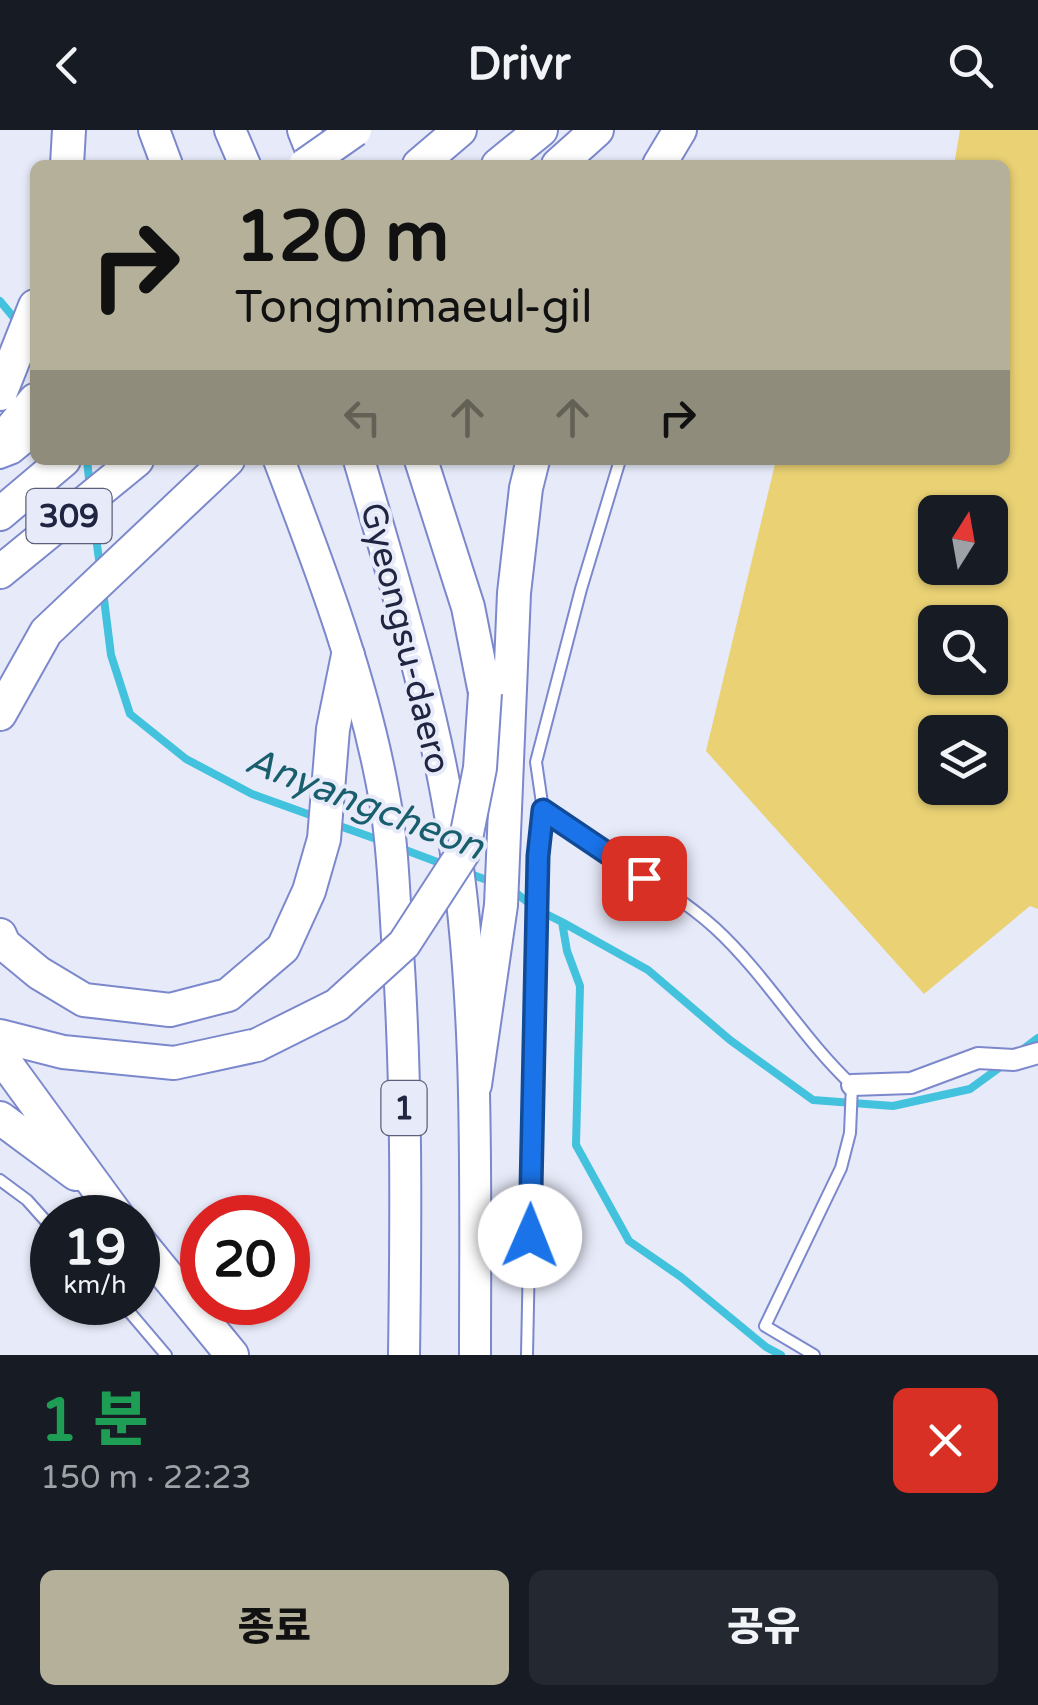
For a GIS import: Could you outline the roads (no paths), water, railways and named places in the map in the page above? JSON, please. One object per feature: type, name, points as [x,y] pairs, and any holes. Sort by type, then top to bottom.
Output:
[{"type":"highway","points":[[67,160],[69,130]]},
{"type":"highway","points":[[304,130],[316,160]]},
{"type":"highway","points":[[312,160],[356,130]]},
{"type":"highway","points":[[427,158],[460,130]]},
{"type":"highway","points":[[504,160],[541,130]]},
{"type":"highway","points":[[564,160],[597,130]]},
{"type":"highway","points":[[662,160],[680,130]]},
{"type":"highway","points":[[0,394],[30,319]]},
{"type":"highway","points":[[0,442],[30,406]]},
{"type":"highway","name":"309","points":[[0,514],[58,465]]},
{"type":"highway","name":"309","points":[[0,572],[132,465]]},
{"type":"highway","points":[[0,714],[46,632],[223,465]]},
{"type":"highway","points":[[0,1036],[63,1052],[174,1063],[256,1045],[338,1005],[404,944],[463,853],[480,768],[485,693],[468,607],[423,465]]},
{"type":"highway","points":[[475,1085],[501,905],[514,593],[532,465]]},
{"type":"highway","points":[[0,935],[4,944],[39,973],[84,1000],[170,1010],[228,995],[283,948],[308,891],[324,839],[333,729],[348,655]]},
{"type":"highway","points":[[0,1055],[102,1195]]},
{"type":"highway","points":[[0,1118],[96,1188]]},
{"type":"highway","points":[[160,1267],[232,1355]]},
{"type":"main road","points":[[154,130],[165,160]]},
{"type":"main road","points":[[230,130],[243,160]]},
{"type":"main road","name":"Gyeongsu-daero","points":[[281,465],[348,655],[386,804],[402,994],[404,1355]]},
{"type":"main road","name":"Gyeongsu-daero","points":[[361,465],[420,669],[452,826],[475,1085],[475,1355]]},
{"type":"street","points":[[0,458],[30,439]]},
{"type":"street","points":[[852,1085],[910,1083],[978,1058],[1014,1060],[1038,1053]]},
{"type":"lane","points":[[527,1355],[536,920],[543,810],[536,762],[618,465]]},
{"type":"lane","points":[[543,810],[713,926],[757,970],[820,1055],[852,1085],[850,1133],[842,1168],[765,1326],[814,1355]]},
{"type":"lane","points":[[0,1180],[30,1203]]},
{"type":"lane","points":[[141,1325],[166,1355]]},
{"type":"waterway","name":"Anyangcheon","points":[[0,301],[19,324]]},
{"type":"waterway","name":"Anyangcheon","points":[[88,465],[90,488]]},
{"type":"waterway","name":"Anyangcheon","points":[[92,507],[100,567]]},
{"type":"waterway","name":"Anyangcheon","points":[[103,591],[111,655],[130,714],[186,759],[252,794],[316,817]]},
{"type":"waterway","name":"Anyangcheon","points":[[334,824],[382,841]]},
{"type":"waterway","name":"Anyangcheon","points":[[400,848],[448,866]]},
{"type":"waterway","name":"Anyangcheon","points":[[465,872],[495,883]]},
{"type":"waterway","name":"Anyangcheon","points":[[512,890],[562,922],[567,951],[580,986],[576,1145],[629,1241],[781,1355]]},
{"type":"waterway","points":[[562,922],[648,970],[730,1040],[813,1100],[893,1106],[970,1089],[1003,1065]]},
{"type":"waterway","points":[[1022,1050],[1038,1038]]}]
